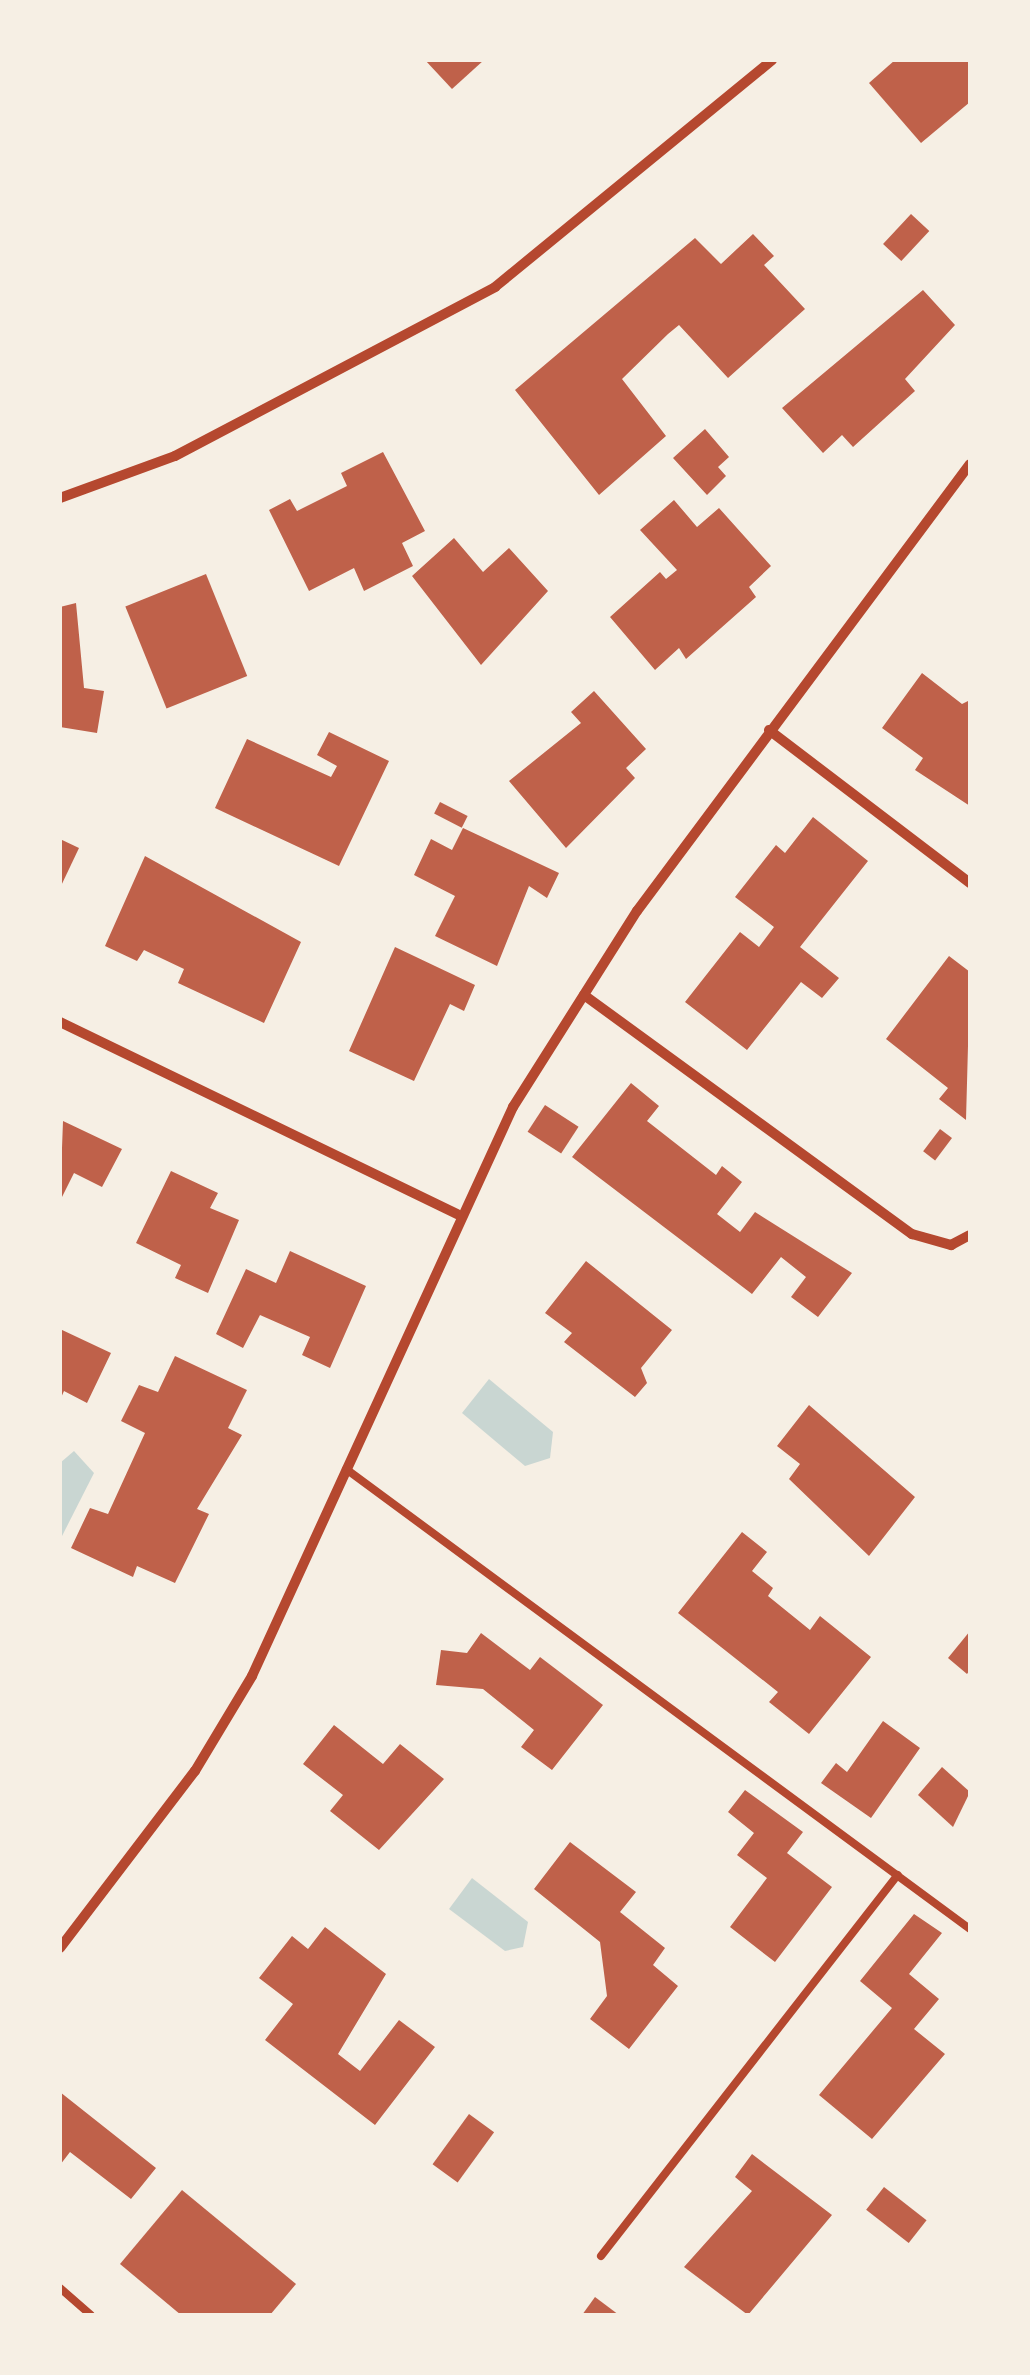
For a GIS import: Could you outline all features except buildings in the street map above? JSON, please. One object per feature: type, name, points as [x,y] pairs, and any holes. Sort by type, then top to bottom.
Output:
[{"type":"street","points":[[60,498],[175,456],[495,286],[772,60]]},
{"type":"street","points":[[60,1948],[204,1756],[278,1624],[457,1214],[584,995],[770,730],[970,464]]},
{"type":"street","points":[[770,730],[970,883]]},
{"type":"street","points":[[584,995],[912,1234],[951,1245],[970,1234]]},
{"type":"street","points":[[60,1022],[457,1214]]},
{"type":"lane","points":[[346,1469],[970,1929]]},
{"type":"lane","points":[[601,2256],[898,1876]]},
{"type":"lane","points":[[60,2288],[91,2315]]},
{"type":"shaded area","points":[[489,1379],[553,1432],[550,1458],[525,1466],[462,1413]]},
{"type":"shaded area","points":[[74,1451],[94,1473],[60,1540],[60,1463]]},
{"type":"shaded area","points":[[472,1878],[528,1922],[523,1947],[505,1951],[449,1909]]}]
